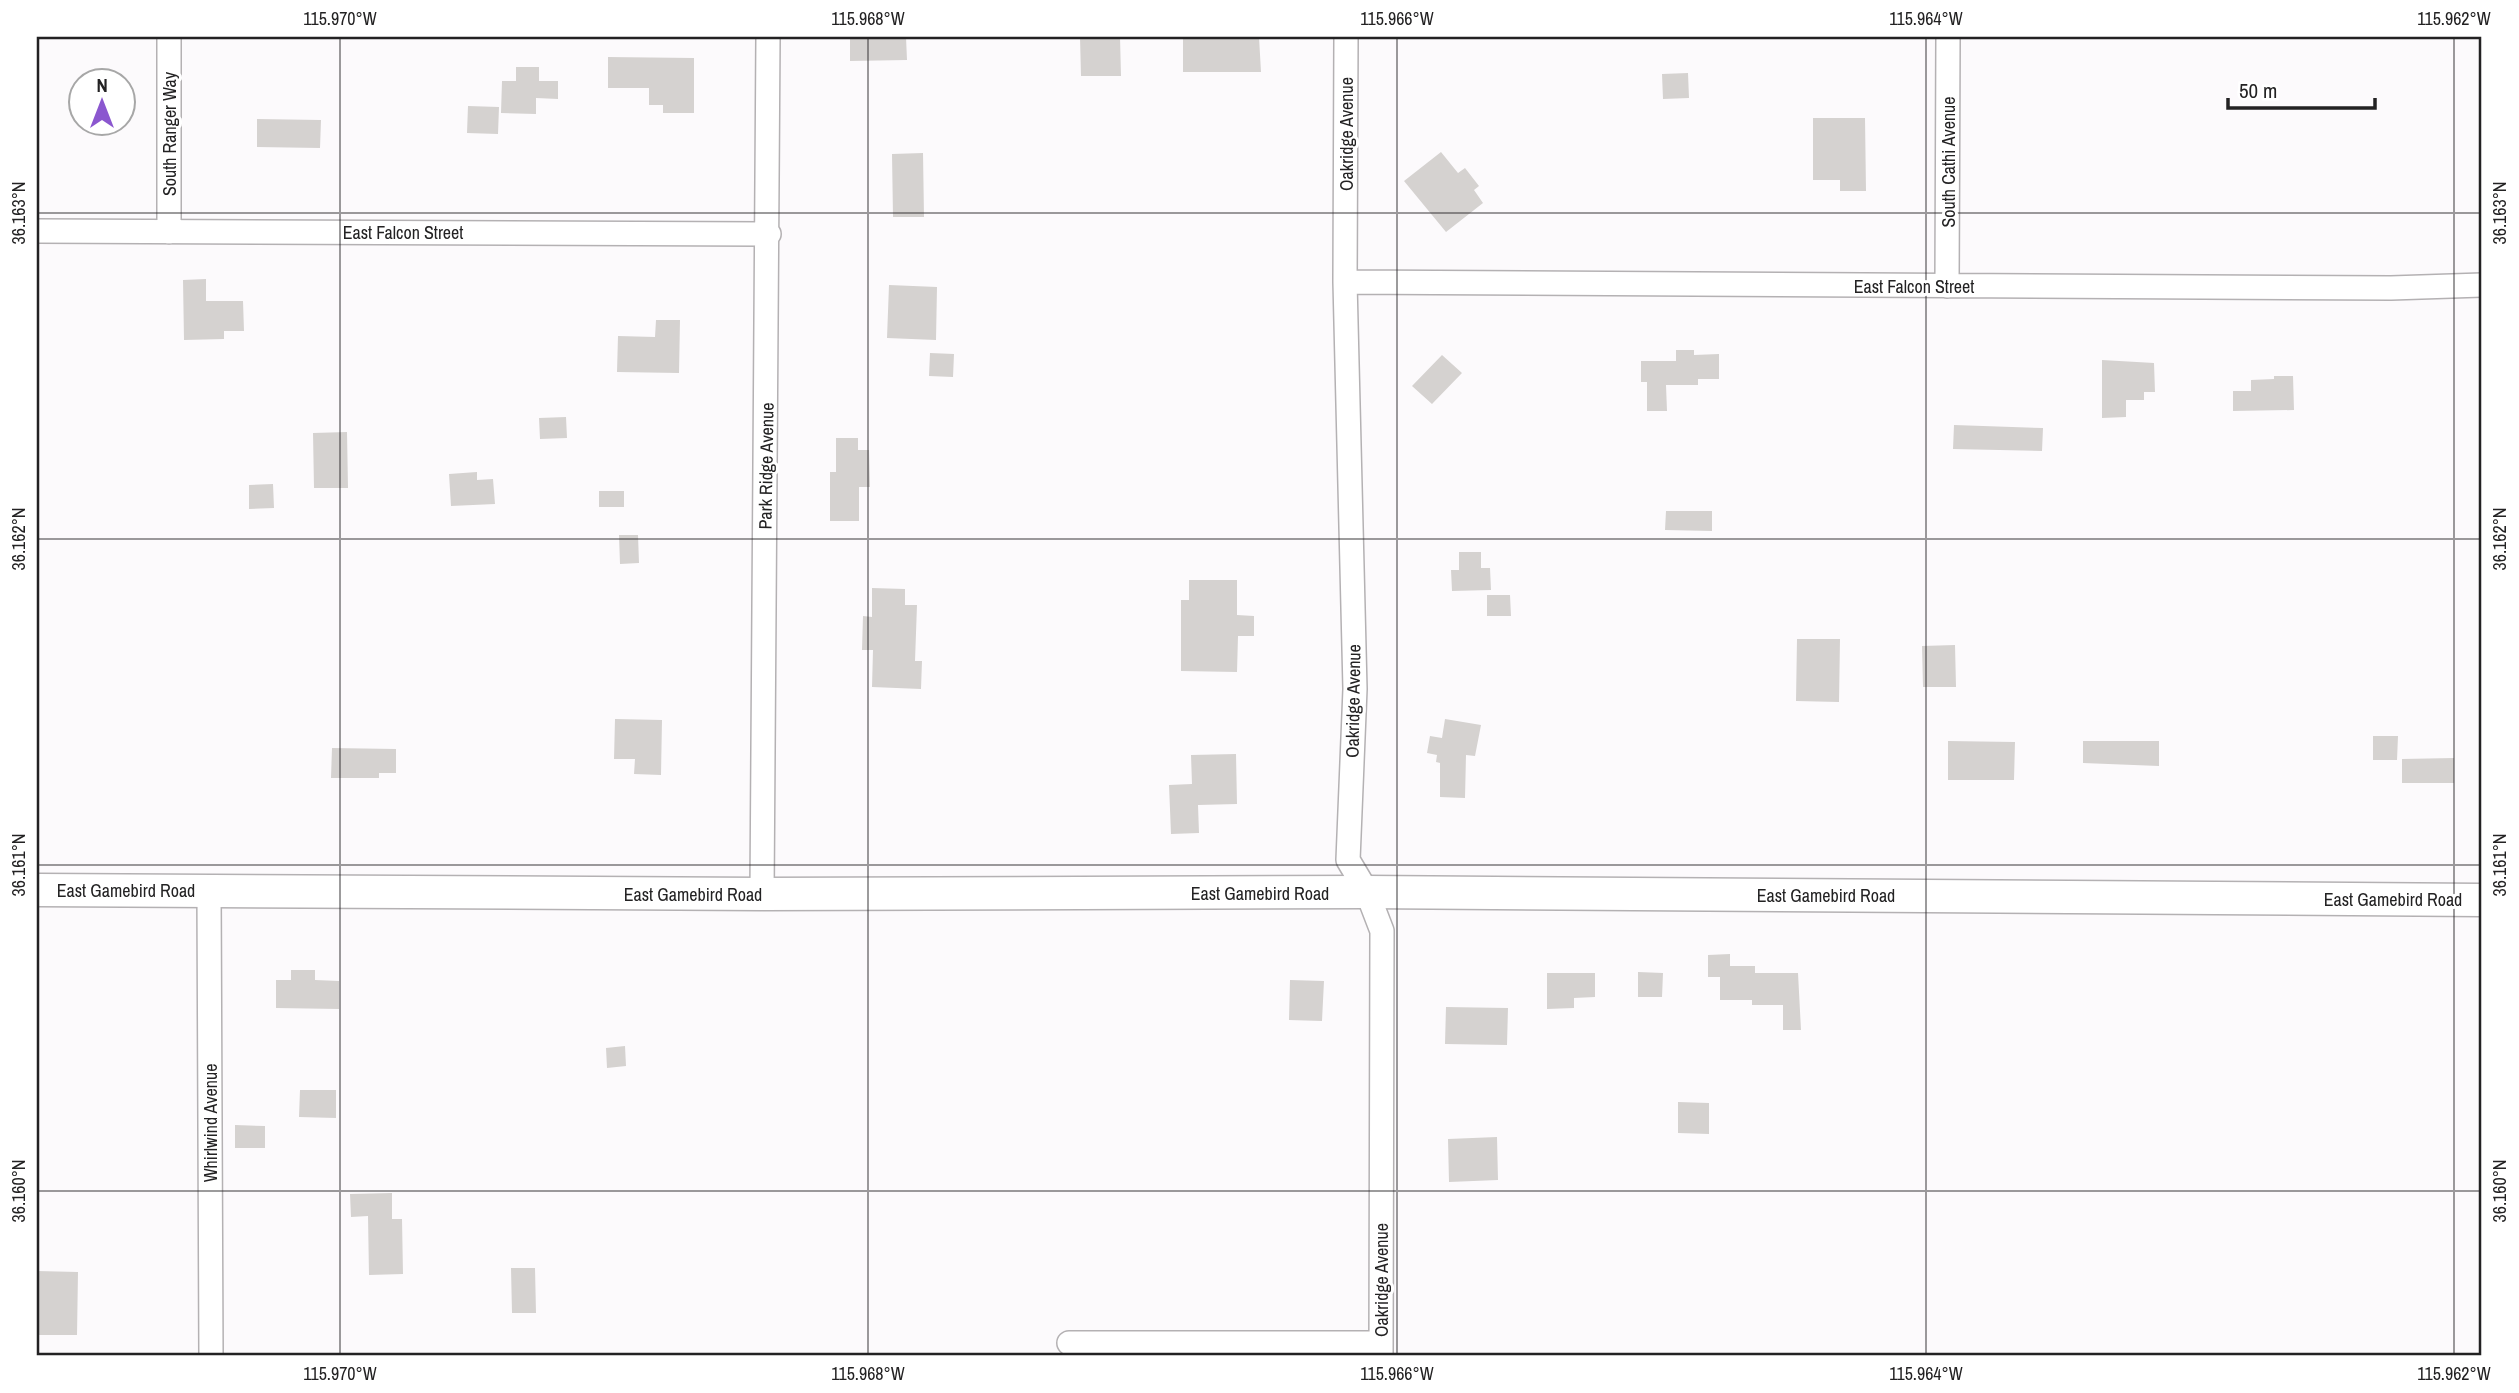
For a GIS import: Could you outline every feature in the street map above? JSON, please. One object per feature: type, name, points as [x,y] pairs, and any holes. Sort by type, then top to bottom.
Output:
[{"type":"main road","name":"East Gamebird Road","points":[[37,890],[762,894],[1367,892],[2482,900]]},
{"type":"street","name":"South Ranger Way","points":[[169,37],[169,232]]},
{"type":"street","name":"Park Ridge Avenue","points":[[762,894],[769,234],[768,37]]},
{"type":"street","name":"Oakridge Avenue","points":[[1346,37],[1345,282],[1355,689],[1348,860],[1367,892],[1382,931],[1381,1350]]},
{"type":"street","name":"South Cathi Avenue","points":[[1947,286],[1948,37]]},
{"type":"street","name":"East Falcon Street","points":[[37,231],[769,234]]},
{"type":"street","name":"East Falcon Street","points":[[1345,282],[2391,288],[2482,285]]},
{"type":"street","name":"Whirlwind Avenue","points":[[209,891],[211,1356]]},
{"type":"street","points":[[1069,1343],[1381,1350]]},
{"type":"building","points":[[850,37],[906,37],[907,60],[850,61]]},
{"type":"building","points":[[1080,37],[1120,37],[1121,76],[1081,76]]},
{"type":"building","points":[[1183,37],[1259,37],[1261,72],[1183,72]]},
{"type":"building","points":[[608,57],[694,58],[694,113],[663,113],[663,105],[649,105],[649,88],[608,88]]},
{"type":"building","points":[[516,67],[539,67],[539,81],[558,81],[558,99],[536,98],[536,114],[501,113],[502,81],[516,81]]},
{"type":"building","points":[[1688,73],[1689,98],[1663,99],[1662,74]]},
{"type":"building","points":[[468,106],[499,107],[498,134],[467,133]]},
{"type":"building","points":[[1813,118],[1865,118],[1866,191],[1840,191],[1840,180],[1813,180]]},
{"type":"building","points":[[257,119],[321,120],[320,148],[257,147]]},
{"type":"building","points":[[1441,152],[1458,173],[1465,168],[1479,186],[1474,190],[1483,203],[1446,232],[1404,181]]},
{"type":"building","points":[[923,153],[924,217],[893,217],[892,154]]},
{"type":"building","points":[[206,279],[206,301],[243,301],[244,331],[224,331],[224,339],[184,340],[183,280]]},
{"type":"building","points":[[889,285],[937,287],[936,340],[887,338]]},
{"type":"building","points":[[656,320],[680,320],[679,373],[617,372],[618,336],[655,337]]},
{"type":"building","points":[[1676,350],[1694,350],[1694,355],[1719,354],[1719,379],[1698,379],[1698,385],[1666,385],[1667,411],[1647,411],[1647,382],[1641,382],[1641,361],[1676,361]]},
{"type":"building","points":[[930,353],[954,354],[953,377],[929,376]]},
{"type":"building","points":[[1442,355],[1462,373],[1432,404],[1412,386]]},
{"type":"building","points":[[2102,360],[2154,363],[2155,392],[2144,392],[2144,400],[2126,400],[2126,417],[2102,418]]},
{"type":"building","points":[[2274,376],[2293,376],[2294,410],[2233,411],[2233,391],[2251,391],[2251,380],[2274,379]]},
{"type":"building","points":[[566,417],[567,438],[540,439],[539,418]]},
{"type":"building","points":[[1954,425],[2043,428],[2042,451],[1953,449]]},
{"type":"building","points":[[347,432],[348,488],[314,488],[313,433]]},
{"type":"building","points":[[836,438],[858,438],[858,450],[869,450],[870,487],[859,487],[859,521],[830,521],[830,472],[836,472]]},
{"type":"building","points":[[477,472],[477,480],[493,479],[495,504],[451,506],[449,474]]},
{"type":"building","points":[[273,484],[274,508],[249,509],[249,485]]},
{"type":"building","points":[[599,491],[624,491],[624,507],[599,507]]},
{"type":"building","points":[[1666,511],[1712,511],[1712,531],[1665,530]]},
{"type":"building","points":[[619,535],[638,535],[639,563],[620,564]]},
{"type":"building","points":[[1459,552],[1481,552],[1481,568],[1490,568],[1491,590],[1452,591],[1451,570],[1459,570]]},
{"type":"building","points":[[1189,580],[1237,580],[1237,615],[1254,616],[1254,636],[1238,636],[1237,672],[1181,671],[1181,600],[1189,600]]},
{"type":"building","points":[[872,588],[905,589],[905,605],[917,605],[915,661],[922,661],[921,689],[872,687],[873,650],[862,650],[863,616],[872,617]]},
{"type":"building","points":[[1487,595],[1510,595],[1511,616],[1487,616]]},
{"type":"building","points":[[1797,639],[1840,639],[1839,702],[1796,701]]},
{"type":"building","points":[[1955,645],[1956,687],[1923,687],[1922,646]]},
{"type":"building","points":[[615,719],[662,720],[661,775],[634,774],[635,759],[614,759]]},
{"type":"building","points":[[1445,719],[1481,725],[1475,756],[1466,755],[1465,798],[1440,797],[1440,763],[1436,762],[1437,755],[1427,753],[1430,736],[1442,738]]},
{"type":"building","points":[[2373,736],[2398,736],[2397,760],[2373,760]]},
{"type":"building","points":[[1948,741],[2015,742],[2014,780],[1948,780]]},
{"type":"building","points":[[2083,741],[2159,741],[2159,766],[2083,763]]},
{"type":"building","points":[[332,748],[396,749],[396,773],[379,773],[379,778],[331,778]]},
{"type":"building","points":[[1236,754],[1237,804],[1198,805],[1199,833],[1171,834],[1169,785],[1192,784],[1191,755]]},
{"type":"building","points":[[2454,758],[2454,783],[2402,783],[2402,759]]},
{"type":"building","points":[[1730,954],[1730,966],[1755,966],[1755,973],[1798,973],[1801,1030],[1783,1030],[1783,1005],[1752,1005],[1752,1000],[1720,1000],[1720,977],[1708,977],[1708,955]]},
{"type":"building","points":[[291,970],[315,970],[315,980],[339,981],[339,1009],[276,1008],[276,980],[291,980]]},
{"type":"building","points":[[1638,972],[1663,973],[1662,997],[1638,997]]},
{"type":"building","points":[[1547,973],[1595,973],[1595,997],[1574,998],[1574,1008],[1547,1009]]},
{"type":"building","points":[[1290,980],[1324,981],[1322,1021],[1289,1020]]},
{"type":"building","points":[[1446,1007],[1508,1008],[1507,1045],[1445,1044]]},
{"type":"building","points":[[625,1046],[626,1066],[607,1068],[606,1048]]},
{"type":"building","points":[[300,1090],[336,1090],[336,1118],[299,1117]]},
{"type":"building","points":[[1678,1102],[1709,1103],[1709,1134],[1678,1133]]},
{"type":"building","points":[[235,1125],[265,1126],[265,1148],[235,1148]]},
{"type":"building","points":[[1497,1137],[1498,1180],[1449,1182],[1448,1139]]},
{"type":"building","points":[[392,1193],[392,1219],[402,1219],[403,1274],[369,1275],[368,1216],[351,1217],[350,1194]]},
{"type":"building","points":[[511,1268],[535,1268],[536,1313],[512,1313]]},
{"type":"building","points":[[37,1271],[78,1272],[77,1335],[37,1335]]}]
